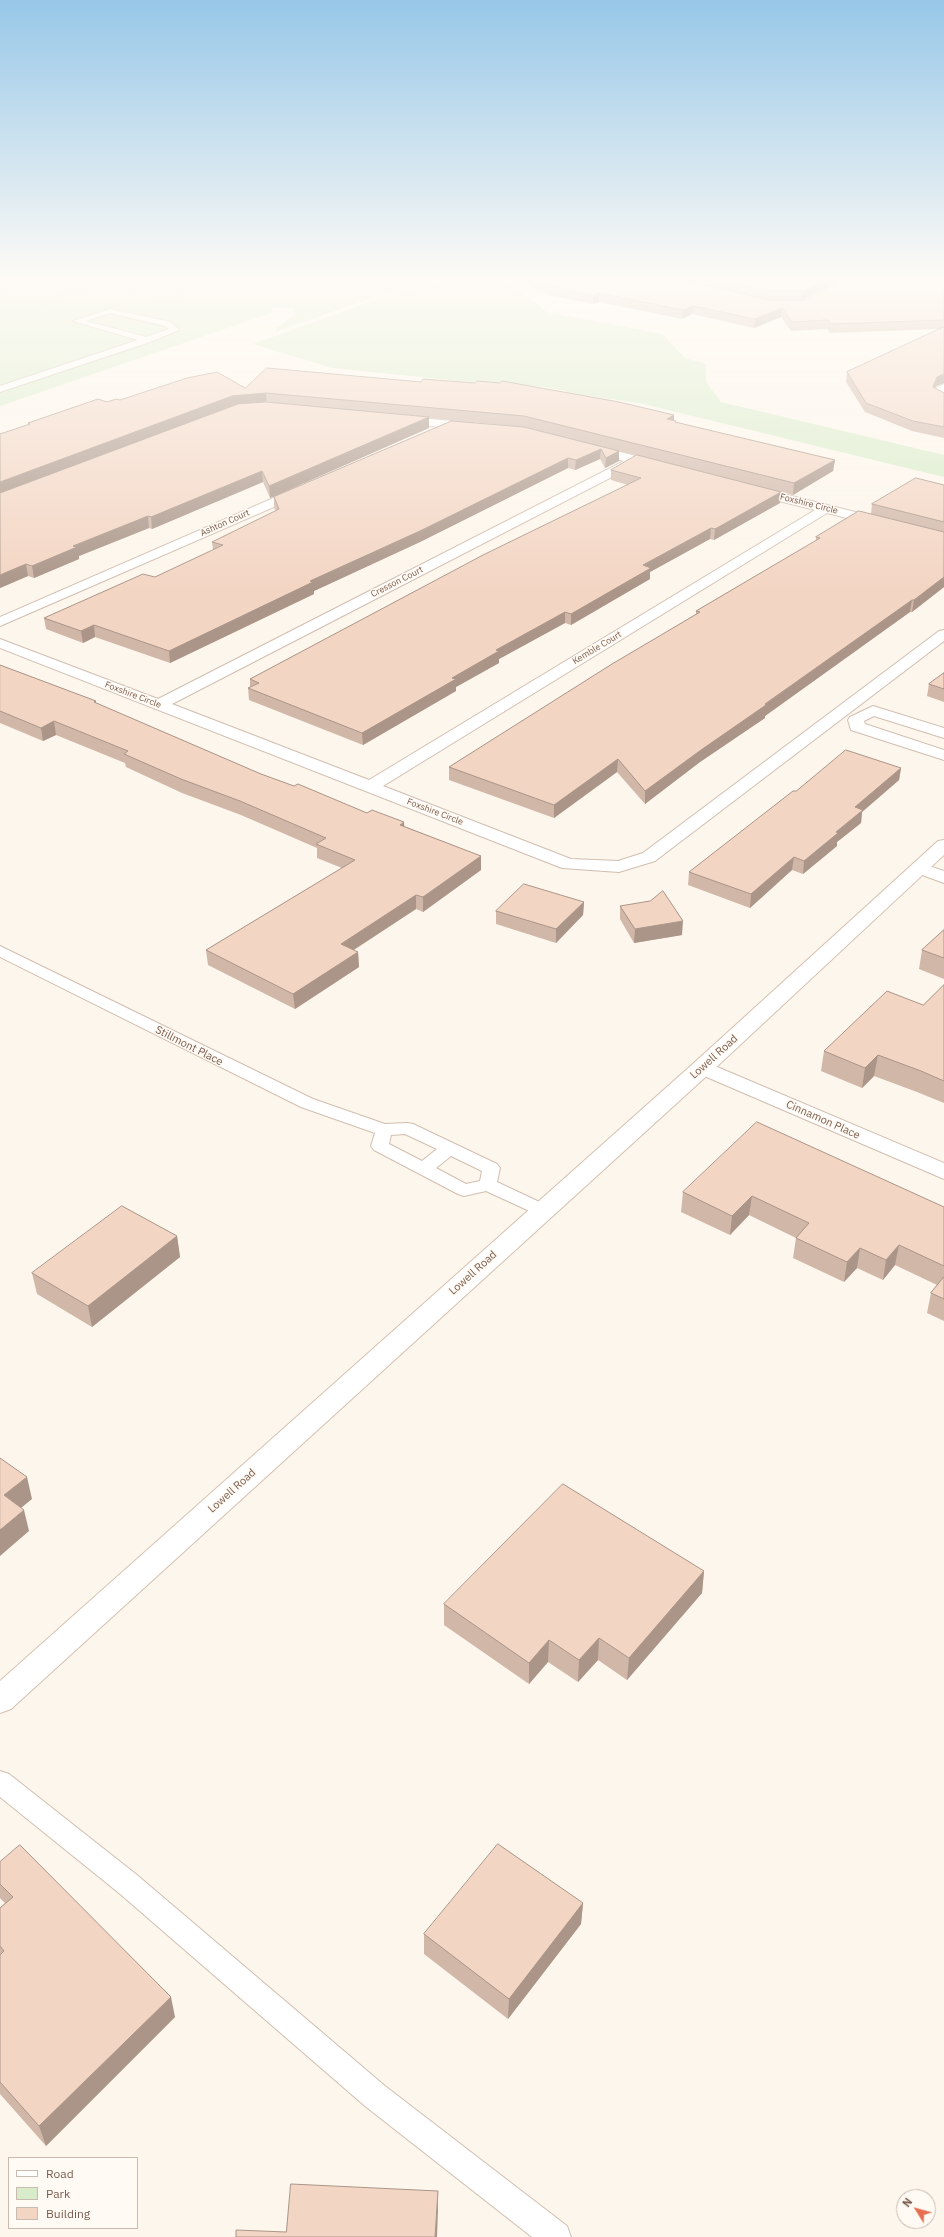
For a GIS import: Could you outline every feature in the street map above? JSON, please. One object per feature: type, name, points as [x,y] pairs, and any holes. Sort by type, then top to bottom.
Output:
[{"type":"street","points":[[944,386],[940,389],[939,397],[944,400]]},
{"type":"street","points":[[389,419],[487,428]]},
{"type":"street","points":[[429,434],[450,425]]},
{"type":"street","points":[[576,445],[673,470]]},
{"type":"street","name":"Cresson Court","points":[[158,705],[635,460]]},
{"type":"street","name":"Ashton Court","points":[[0,622],[312,485]]},
{"type":"street","name":"Foxshire Circle","points":[[741,487],[892,526]]},
{"type":"street","name":"Kemble Court","points":[[370,787],[825,508]]},
{"type":"street","name":"Foxshire Circle","points":[[0,643],[568,864],[619,867],[649,857],[944,634]]},
{"type":"street","points":[[841,711],[859,717]]},
{"type":"street","points":[[944,733],[873,711],[859,717],[856,720],[857,727],[944,755]]},
{"type":"street","name":"Lowell Road","points":[[0,1700],[542,1210],[703,1067],[944,845]]},
{"type":"street","points":[[920,868],[944,877]]},
{"type":"street","name":"Cinnamon Place","points":[[703,1067],[944,1172]]},
{"type":"lane","points":[[0,389],[23,381]]},
{"type":"lane","name":"Stillmont Place","points":[[0,951],[233,1068],[307,1103],[384,1130],[407,1128],[491,1168],[488,1185]]},
{"type":"lane","points":[[384,1130],[380,1146],[464,1190],[488,1185],[542,1210]]},
{"type":"lane","points":[[423,1168],[449,1148]]},
{"type":"lane","points":[[0,1782],[128,1884],[375,2096],[556,2237]]},
{"type":"green space","points":[[0,381],[72,381],[0,406]]},
{"type":"green space","points":[[465,381],[706,381],[721,402],[944,455],[944,477],[639,403],[582,395],[546,387]]},
{"type":"building","points":[[177,381],[233,381],[245,388],[252,381],[454,381],[475,383],[482,381],[500,383],[504,381],[619,402],[674,415],[667,419],[835,460],[794,483],[524,416],[266,393],[232,396],[0,482],[0,434],[30,424],[28,423],[98,399],[107,402],[116,399],[120,400]]},
{"type":"building","points":[[853,381],[935,381],[933,387],[944,393],[944,427],[913,421],[866,403]]},
{"type":"building","points":[[266,402],[429,417],[269,486],[262,471],[151,517],[148,516],[73,546],[77,547],[32,566],[26,564],[0,575],[0,493],[238,404]]},
{"type":"building","points":[[452,421],[524,427],[619,451],[606,458],[601,449],[576,460],[568,458],[420,531],[310,581],[313,582],[169,651],[94,625],[81,631],[44,618],[143,574],[155,577],[223,545],[212,542],[279,509],[274,497]]},
{"type":"building","points":[[637,455],[781,492],[715,529],[711,528],[643,565],[651,568],[571,614],[565,612],[496,650],[499,651],[452,678],[456,679],[362,733],[248,688],[259,683],[250,679],[483,555],[641,478],[611,470]]},
{"type":"building","points":[[916,478],[944,485],[944,522],[872,504]]},
{"type":"building","points":[[859,511],[944,532],[944,577],[914,600],[765,704],[766,705],[645,791],[618,759],[554,805],[449,767],[612,664],[700,612],[696,611],[820,538],[816,537]]},
{"type":"building","points":[[0,665],[96,701],[94,702],[261,774],[294,786],[298,784],[367,813],[372,810],[404,822],[400,825],[481,856],[423,897],[416,895],[341,944],[358,952],[293,994],[206,950],[355,860],[316,844],[326,838],[124,754],[128,751],[54,721],[41,728],[0,711]]},
{"type":"building","points":[[944,673],[944,689],[929,684]]},
{"type":"building","points":[[846,750],[901,768],[855,807],[863,810],[804,861],[794,857],[751,894],[689,872],[793,791],[796,791]]},
{"type":"building","points":[[524,884],[584,902],[556,929],[496,911]]},
{"type":"building","points":[[663,891],[683,921],[635,929],[620,906],[650,901]]},
{"type":"building","points":[[944,930],[944,958],[922,950]]},
{"type":"building","points":[[944,985],[944,1081],[878,1055],[865,1068],[824,1051],[887,991],[923,1005]]},
{"type":"building","points":[[757,1122],[944,1207],[944,1266],[899,1245],[886,1260],[860,1248],[847,1262],[796,1238],[809,1223],[752,1196],[732,1216],[683,1192]]},
{"type":"building","points":[[122,1206],[177,1236],[88,1306],[32,1273]]},
{"type":"building","points":[[944,1277],[944,1299],[931,1293]]},
{"type":"building","points":[[0,1458],[27,1477],[4,1495],[24,1510],[0,1530]]},
{"type":"building","points":[[563,1484],[704,1571],[629,1658],[599,1638],[579,1660],[549,1640],[529,1663],[444,1604]]},
{"type":"building","points":[[498,1844],[583,1903],[509,1999],[424,1934]]},
{"type":"building","points":[[20,1845],[171,1997],[39,2126],[0,2082],[0,1955],[4,1951],[0,1946],[0,1908],[13,1897],[0,1884],[0,1862]]},
{"type":"building","points":[[291,2184],[438,2191],[435,2237],[236,2237],[236,2230],[286,2232]]}]
